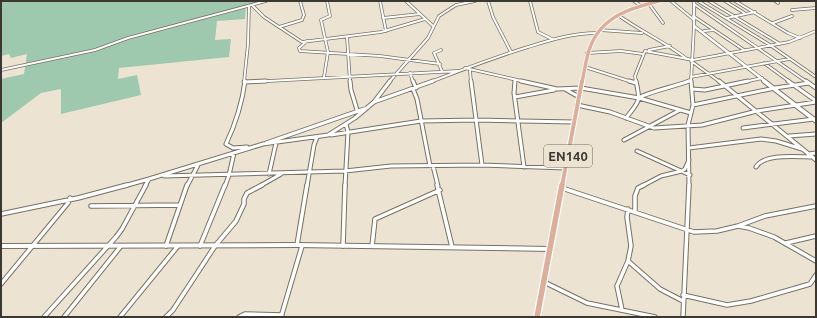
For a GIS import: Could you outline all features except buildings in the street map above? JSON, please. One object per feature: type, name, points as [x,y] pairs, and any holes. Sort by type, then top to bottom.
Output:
[{"type":"main road","name":"EN140","points":[[537,317],[587,53],[598,31],[618,15],[659,1]]},
{"type":"street","points":[[1,70],[95,50],[128,38],[266,1]]},
{"type":"street","points":[[279,27],[302,20],[304,15],[300,1]]},
{"type":"street","points":[[324,77],[328,52],[321,20],[330,16],[327,1]]},
{"type":"street","points":[[380,1],[385,30]]},
{"type":"street","points":[[406,1],[433,26]]},
{"type":"street","points":[[328,135],[346,124],[374,102],[396,74],[428,38],[439,16],[456,3],[475,1]]},
{"type":"street","points":[[488,1],[493,17],[510,52]]},
{"type":"street","points":[[530,1],[538,32],[553,40]]},
{"type":"street","points":[[634,1],[641,6]]},
{"type":"street","points":[[671,1],[693,18],[744,50]]},
{"type":"street","points":[[698,1],[770,45],[816,77]]},
{"type":"street","points":[[709,1],[780,44]]},
{"type":"street","points":[[725,1],[746,14]]},
{"type":"street","points":[[735,1],[800,38]]},
{"type":"street","points":[[683,317],[682,301],[690,175],[688,125],[693,106],[691,60],[694,26],[694,2]]},
{"type":"street","points":[[694,2],[816,88]]},
{"type":"street","points":[[256,8],[258,4]]},
{"type":"street","points":[[649,4],[663,23]]},
{"type":"street","points":[[251,6],[256,8],[262,16],[299,41],[347,37],[381,32],[425,19]]},
{"type":"street","points":[[251,6],[243,98],[227,141],[227,146],[234,149],[253,147]]},
{"type":"street","points":[[792,10],[816,8]]},
{"type":"street","points":[[727,18],[755,12]]},
{"type":"street","points":[[383,18],[420,14]]},
{"type":"street","points":[[618,15],[644,33],[670,46],[687,59]]},
{"type":"street","points":[[773,23],[792,16]]},
{"type":"street","points":[[694,26],[815,120]]},
{"type":"street","points":[[704,31],[714,30]]},
{"type":"street","points":[[374,102],[510,52],[575,33],[598,31],[644,33]]},
{"type":"street","points":[[691,60],[780,44],[816,31]]},
{"type":"street","points":[[347,37],[349,45],[348,53],[350,76],[357,110]]},
{"type":"street","points":[[307,41],[299,48],[300,51],[313,53],[348,53],[439,63]]},
{"type":"street","points":[[626,118],[637,104],[639,97],[635,76],[643,54],[648,50],[670,46]]},
{"type":"street","points":[[441,50],[434,53],[442,71]]},
{"type":"street","points":[[648,50],[691,60],[774,124],[814,158]]},
{"type":"street","points":[[587,53],[621,51],[643,54]]},
{"type":"street","points":[[639,97],[654,90],[676,86],[691,79],[709,74],[789,58]]},
{"type":"street","points":[[764,63],[816,101]]},
{"type":"street","points":[[585,67],[636,83]]},
{"type":"street","points":[[465,68],[470,71],[557,89]]},
{"type":"street","points":[[244,84],[250,82],[324,77],[460,71]]},
{"type":"street","points":[[470,71],[482,165]]},
{"type":"street","points":[[410,73],[415,88],[432,166],[440,190],[452,247]]},
{"type":"street","points":[[692,89],[701,91],[762,78]]},
{"type":"street","points":[[515,80],[517,121],[524,167]]},
{"type":"street","points":[[693,106],[775,88],[809,83]]},
{"type":"street","points":[[515,97],[557,89],[581,88],[639,97],[691,113]]},
{"type":"street","points":[[565,89],[579,97]]},
{"type":"street","points":[[577,104],[626,118],[648,127],[666,128],[702,125],[757,111],[816,101]]},
{"type":"street","points":[[68,203],[78,198],[198,165],[368,107]]},
{"type":"street","points":[[624,140],[681,110]]},
{"type":"street","points":[[263,144],[421,120],[574,122]]},
{"type":"street","points":[[743,128],[815,120]]},
{"type":"street","points":[[343,246],[344,171],[348,132],[346,124]]},
{"type":"street","points":[[789,136],[816,134]]},
{"type":"street","points":[[239,317],[245,314],[281,316],[300,246],[314,145],[317,137]]},
{"type":"street","points":[[689,148],[761,139],[776,141],[804,150]]},
{"type":"street","points":[[269,174],[276,143]]},
{"type":"street","points":[[200,246],[229,175],[235,153],[234,149]]},
{"type":"street","points":[[637,151],[690,175]]},
{"type":"street","points":[[808,154],[816,153]]},
{"type":"street","points":[[756,167],[759,162],[767,158],[814,158]]},
{"type":"street","points":[[635,211],[635,196],[638,188],[661,176],[682,171],[685,169],[689,159]]},
{"type":"street","points":[[166,246],[191,175],[198,165]]},
{"type":"street","points":[[157,176],[344,171],[391,166],[482,165],[566,168]]},
{"type":"street","points":[[166,317],[173,310],[216,246],[236,221],[244,204],[244,199],[248,193],[282,173]]},
{"type":"street","points":[[44,317],[122,229],[149,179]]},
{"type":"street","points":[[562,188],[635,211],[686,230],[706,232],[738,226],[786,211],[816,206]]},
{"type":"street","points":[[372,246],[375,219],[440,190]]},
{"type":"street","points":[[1,214],[70,198],[78,198]]},
{"type":"street","points":[[1,284],[68,203],[70,198]]},
{"type":"street","points":[[91,206],[180,205]]},
{"type":"street","points":[[622,310],[617,286],[628,261],[631,246],[627,217],[628,209]]},
{"type":"street","points":[[738,226],[762,232],[786,243],[816,261]]},
{"type":"street","points":[[786,243],[816,236]]},
{"type":"street","points":[[1,246],[372,246],[551,248]]},
{"type":"street","points":[[64,317],[121,246]]},
{"type":"street","points":[[120,317],[178,246]]},
{"type":"street","points":[[628,261],[656,287],[671,297],[682,301]]},
{"type":"street","points":[[683,295],[719,304],[738,303],[810,284],[816,275]]},
{"type":"street","points":[[544,282],[587,303],[655,317]]},
{"type":"green space","points":[[1,1],[262,1],[246,4],[245,19],[217,21],[215,40],[231,39],[229,57],[119,68],[118,79],[137,75],[141,95],[61,114],[61,89],[41,93],[1,123],[1,79],[24,74],[27,54],[11,58],[9,54],[1,56]]}]
